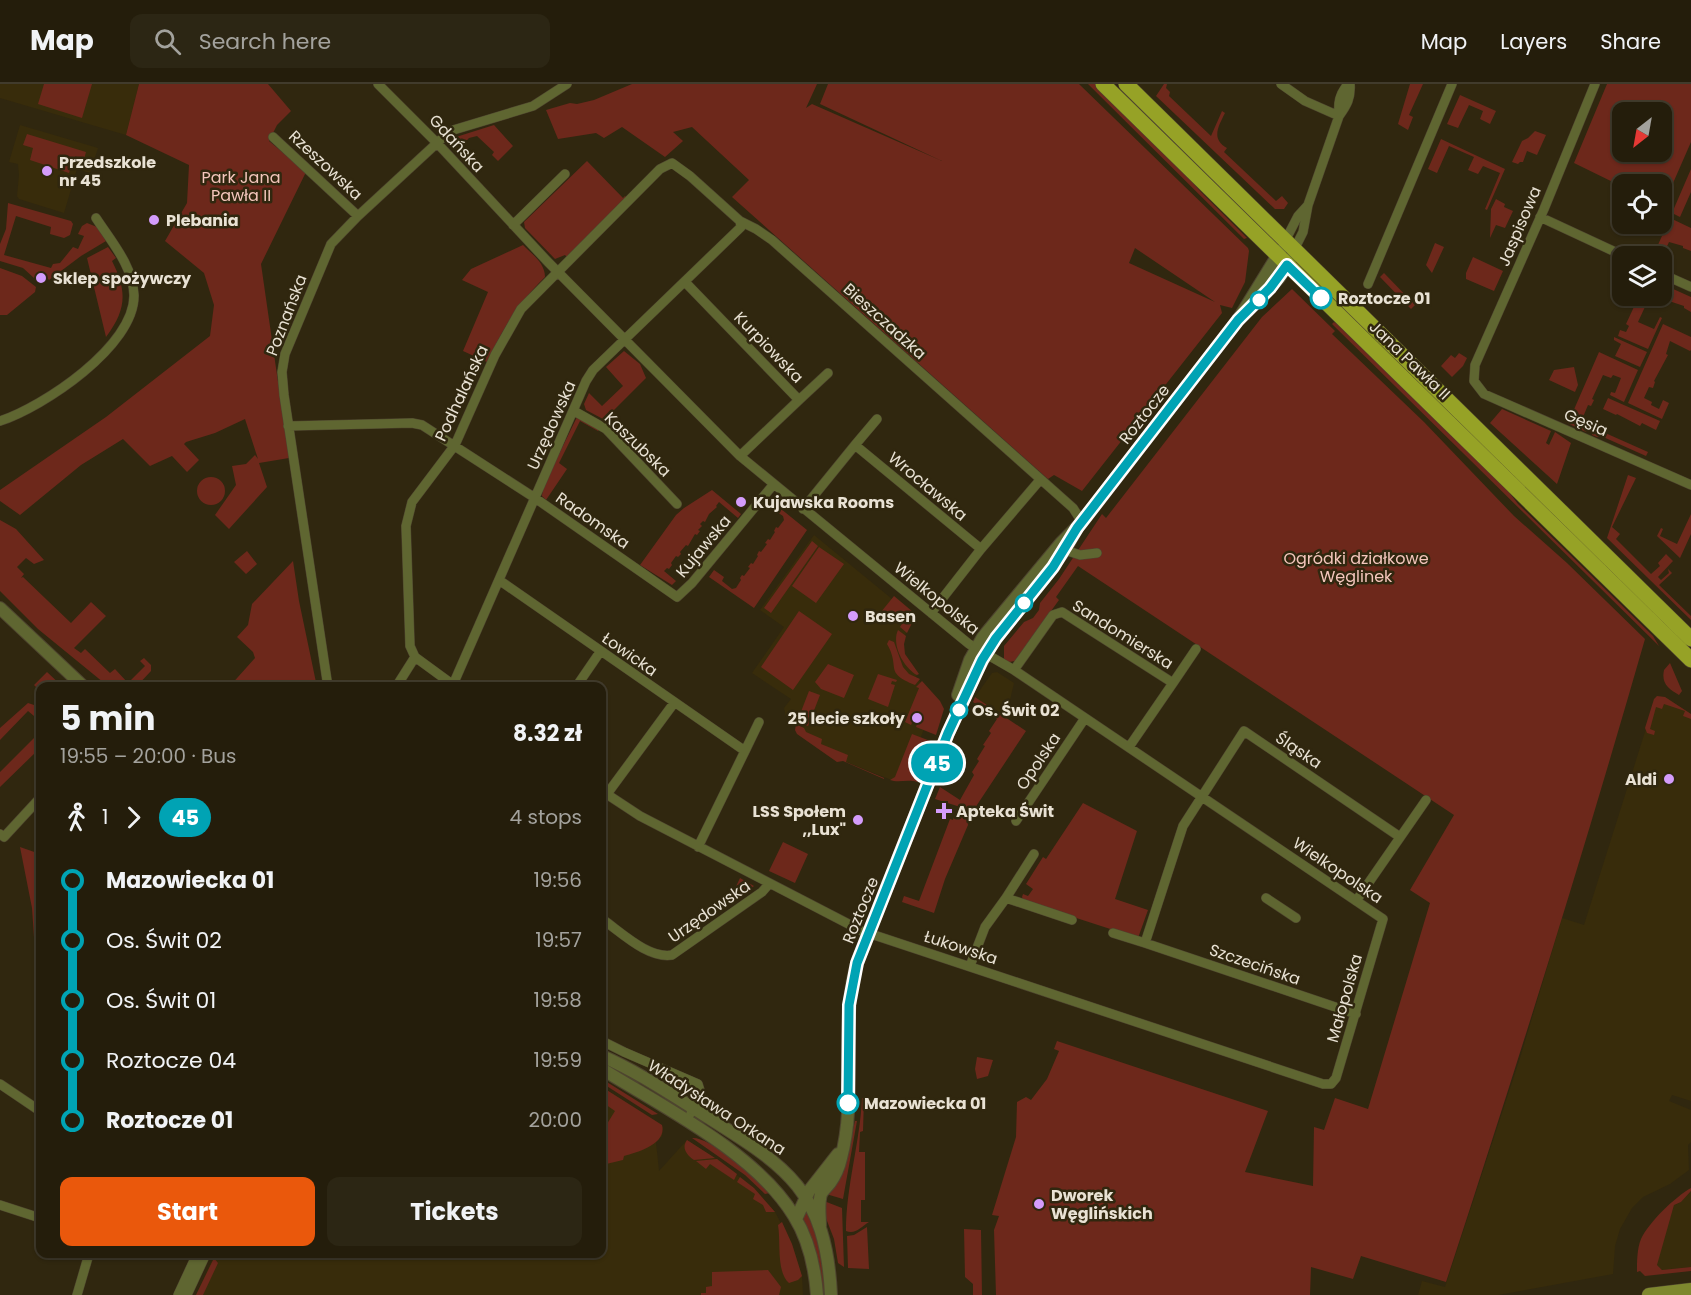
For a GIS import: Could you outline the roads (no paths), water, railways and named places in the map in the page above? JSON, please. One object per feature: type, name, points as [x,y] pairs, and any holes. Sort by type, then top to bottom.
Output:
[{"type":"main road","name":"Jana Pawła II","points":[[1103,84],[1691,660]]},
{"type":"main road","name":"Jana Pawła II","points":[[1126,84],[1691,639]]},
{"type":"main road","points":[[1650,1295],[1691,1290]]},
{"type":"street","name":"Gdańska","points":[[378,84],[624,340]]},
{"type":"street","name":"Poznańska","points":[[327,682],[288,426],[282,372],[285,354],[326,253],[336,238],[358,216],[450,131],[533,106],[554,88],[567,84]]},
{"type":"street","points":[[1281,84],[1305,101],[1338,116]]},
{"type":"street","points":[[1290,245],[1298,216],[1308,205],[1338,116],[1339,98],[1349,84]]},
{"type":"street","points":[[1368,284],[1452,84]]},
{"type":"street","name":"Jaspisowa","points":[[1474,381],[1475,365],[1595,84]]},
{"type":"street","name":"Rzeszowska","points":[[273,137],[358,216]]},
{"type":"street","name":"Bieszczadzka","points":[[672,163],[740,221],[772,240],[1073,508],[1079,525]]},
{"type":"street","name":"Podhalańska","points":[[415,657],[410,639],[407,517],[412,502],[455,445],[489,367],[521,309],[660,169],[672,163]]},
{"type":"street","points":[[513,225],[565,174]]},
{"type":"street","points":[[1540,217],[1612,250]]},
{"type":"street","points":[[0,421],[22,412],[66,385],[113,345],[126,324],[134,296],[132,281],[124,260],[96,218]]},
{"type":"street","name":"Urzędowska","points":[[456,682],[593,370],[741,226],[740,221]]},
{"type":"street","name":"Roztocze","points":[[981,651],[983,637],[1092,509],[1283,260],[1290,245]]},
{"type":"street","points":[[1672,278],[1691,287]]},
{"type":"street","name":"Kurpiowska","points":[[685,282],[799,400],[740,456]]},
{"type":"street","name":"Wielkopolska","points":[[624,340],[740,456],[931,613],[981,651],[1014,670],[1383,919]]},
{"type":"street","points":[[799,400],[828,373]]},
{"type":"street","name":"Gęsia","points":[[1474,381],[1484,394],[1691,485]]},
{"type":"street","name":"Kaszubska","points":[[574,411],[606,429],[677,504]]},
{"type":"street","points":[[803,509],[877,419]]},
{"type":"street","name":"Radomska","points":[[288,426],[412,423],[422,425],[535,498],[677,597]]},
{"type":"street","name":"Wrocławska","points":[[855,445],[981,549]]},
{"type":"street","points":[[931,613],[981,549],[1040,480]]},
{"type":"street","name":"Kujawska","points":[[677,597],[692,583],[773,484]]},
{"type":"street","points":[[1073,508],[1092,509]]},
{"type":"street","name":"Roztocze","points":[[796,1219],[806,1197],[818,1188],[844,1145],[848,1103],[850,995],[857,963],[948,733],[967,668],[996,638],[1065,550],[1079,525]]},
{"type":"street","points":[[1065,550],[1080,555],[1097,553]]},
{"type":"street","name":"Łowicka","points":[[499,580],[745,751]]},
{"type":"street","points":[[0,608],[79,682]]},
{"type":"street","name":"Sandomierska","points":[[1014,670],[1053,615],[1062,612],[1173,683]]},
{"type":"street","name":"Sandomierska","points":[[1129,747],[1196,649]]},
{"type":"street","points":[[579,682],[600,652]]},
{"type":"street","points":[[399,682],[415,657],[449,682]]},
{"type":"street","points":[[606,789],[674,703]]},
{"type":"street","name":"Opolska","points":[[1016,821],[1085,718]]},
{"type":"street","points":[[698,847],[759,722]]},
{"type":"street","name":"Śląska","points":[[1202,796],[1244,731],[1400,837]]},
{"type":"street","name":"Łukowska","points":[[606,793],[639,816],[822,912],[868,932],[1312,1081],[1331,1084]]},
{"type":"street","points":[[1145,943],[1183,826],[1202,796]]},
{"type":"street","points":[[1356,901],[1426,800]]},
{"type":"street","points":[[0,834],[4,837],[36,802]]},
{"type":"street","points":[[970,966],[986,927],[1034,854]]},
{"type":"street","name":"Urzędowska","points":[[606,921],[640,946],[657,954],[672,955],[762,892],[769,884]]},
{"type":"street","points":[[1006,898],[1072,920]]},
{"type":"street","points":[[1266,898],[1296,918]]},
{"type":"street","name":"Małopolska","points":[[1331,1084],[1336,1078],[1383,919]]},
{"type":"street","name":"Szczecińska","points":[[1113,933],[1356,1014]]},
{"type":"street","points":[[606,1043],[698,1084],[701,1094],[686,1121]]},
{"type":"street","name":"Władysława Orkana","points":[[606,1058],[758,1149],[792,1178],[806,1197]]},
{"type":"street","name":"Władysława Orkana","points":[[606,1071],[686,1121],[751,1167],[777,1192],[796,1219]]},
{"type":"street","points":[[0,1084],[36,1108]]},
{"type":"street","points":[[792,1178],[818,1188],[820,1226]]},
{"type":"street","points":[[777,1192],[806,1197],[820,1226],[828,1255],[831,1295]]},
{"type":"street","points":[[0,1205],[36,1217]]},
{"type":"street","points":[[796,1219],[811,1256],[817,1295]]},
{"type":"street","points":[[77,1295],[89,1258]]},
{"type":"street","points":[[178,1295],[195,1258]]},
{"type":"street","points":[[187,1295],[204,1258]]},
{"type":"place","name":"Przedszkole nr 45","points":[[47,171]]},
{"type":"place","name":"Plebania","points":[[154,220]]},
{"type":"place","name":"Sklep spożywczy","points":[[41,278]]},
{"type":"place","name":"Roztocze 01","points":[[1321,298]]},
{"type":"place","name":"Kujawska Rooms","points":[[741,502]]},
{"type":"place","name":"Basen","points":[[853,616]]},
{"type":"place","name":"Os. Świt 02","points":[[959,710]]},
{"type":"place","name":"25 lecie szkoły","points":[[917,718]]},
{"type":"place","name":"Aldi","points":[[1669,779]]},
{"type":"place","name":"Apteka Świt","points":[[944,811]]},
{"type":"place","name":"LSS Społem ,,Lux\"","points":[[858,820]]},
{"type":"place","name":"Mazowiecka 01","points":[[848,1103]]},
{"type":"place","name":"Dworek Węglińskich","points":[[1039,1204]]},
{"type":"park label","name":"Park Jana Pawła II","points":[[241,186]]},
{"type":"park label","name":"Ogródki działkowe Węglinek","points":[[1356,567]]}]
